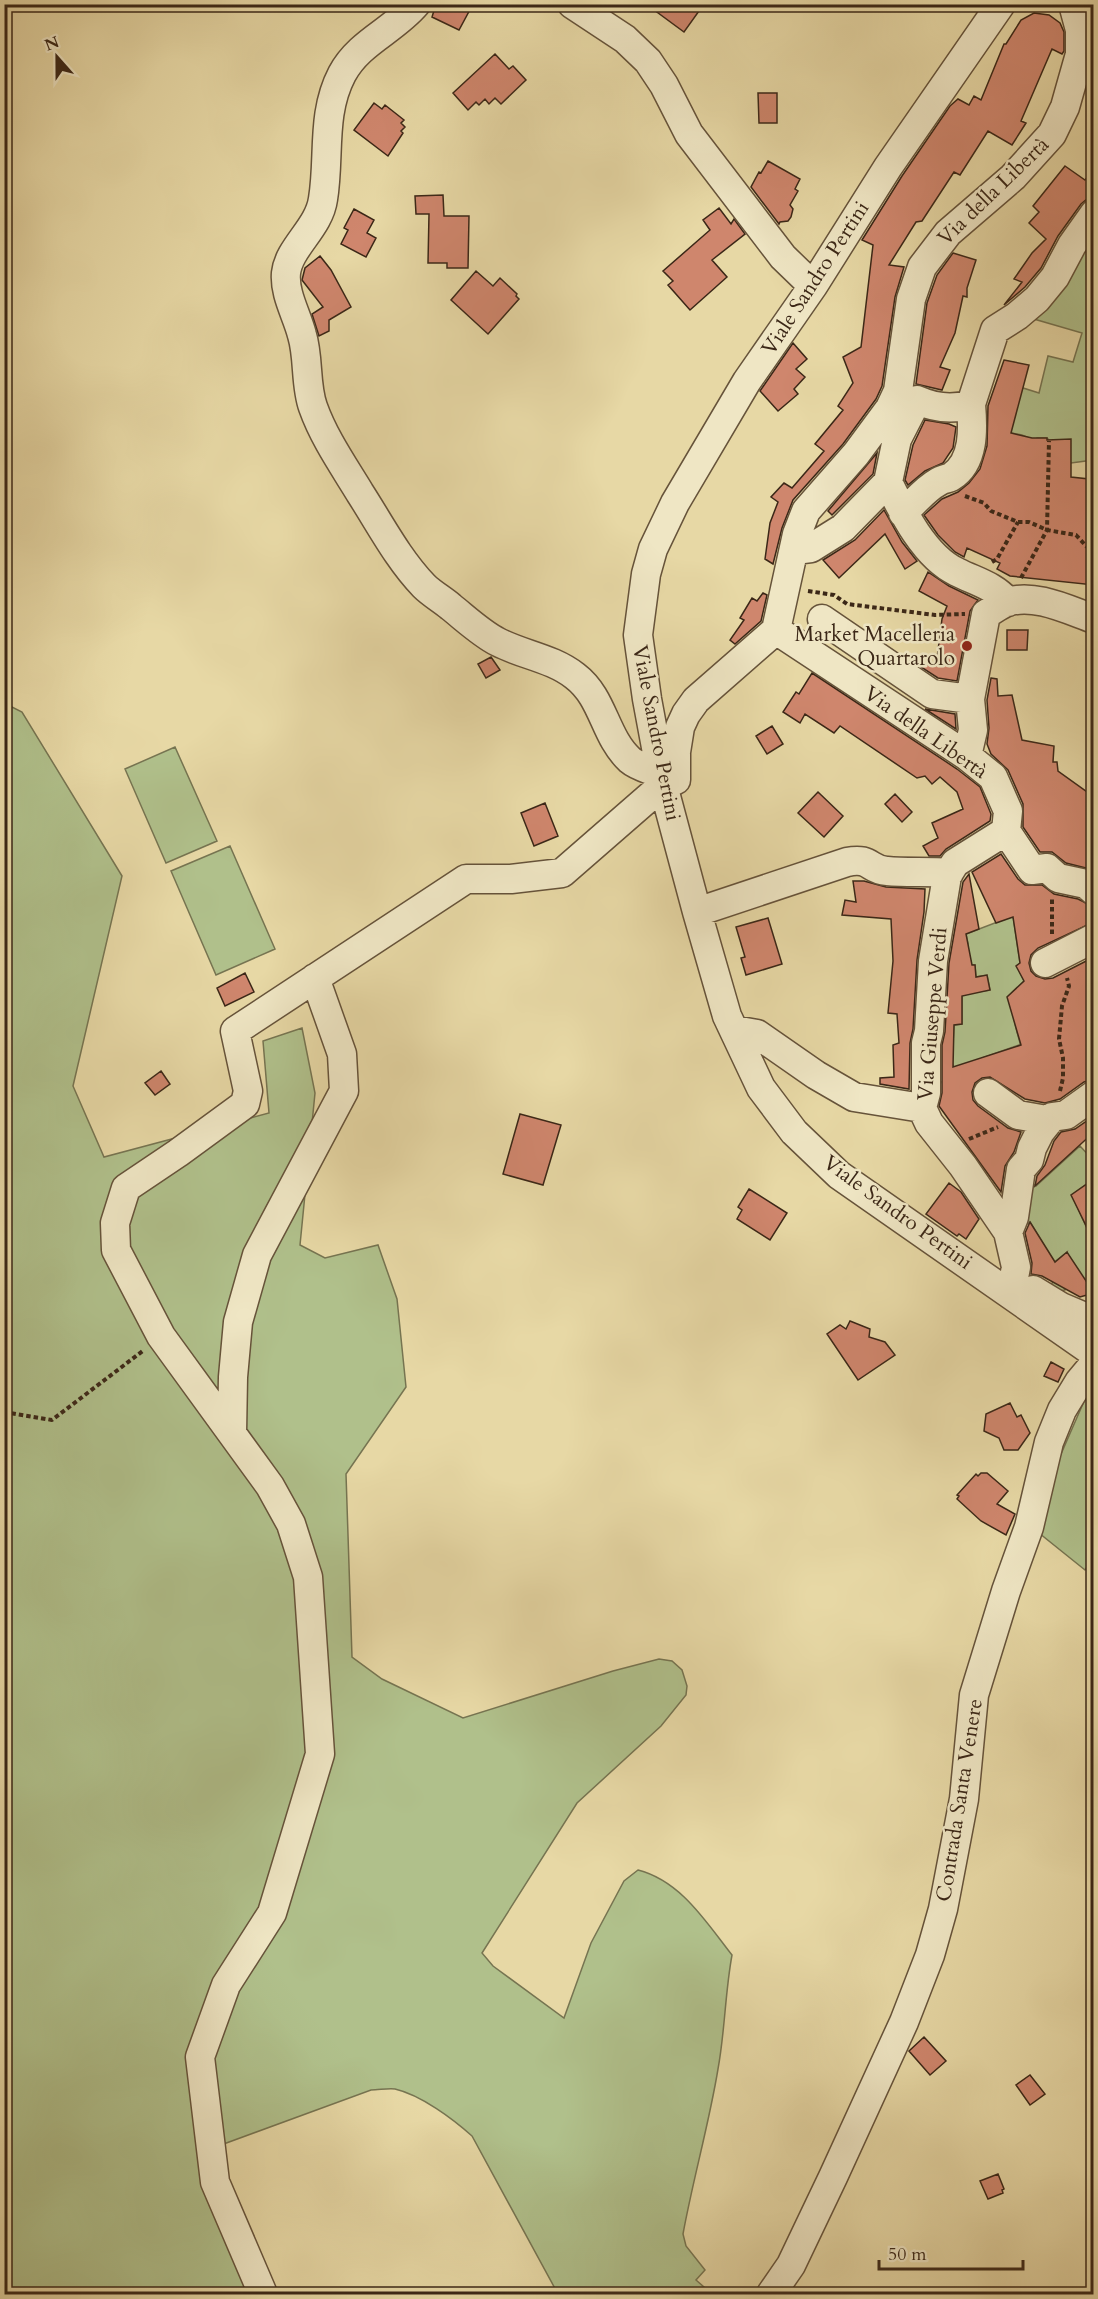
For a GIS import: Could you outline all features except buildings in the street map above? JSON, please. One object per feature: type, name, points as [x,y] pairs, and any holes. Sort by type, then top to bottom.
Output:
[{"type":"street","points":[[416,4],[396,24],[360,49],[342,74],[335,90],[326,136],[326,181],[322,208],[292,255],[286,273],[289,297],[303,337],[312,405],[328,440],[391,543],[424,586],[498,642],[541,658],[574,675],[592,694],[613,741],[632,762],[662,780],[676,780],[678,735],[686,714],[696,700],[776,630]]},
{"type":"street","points":[[572,4],[625,39],[648,61],[664,85],[689,134],[783,257],[813,286]]},
{"type":"street","name":"Viale Sandro Pertini","points":[[1001,4],[888,166],[813,286],[747,381],[675,503],[653,549],[642,594],[638,635],[646,699],[662,780],[697,912],[727,1016],[761,1089],[794,1132],[831,1168],[1012,1286],[1094,1353]]},
{"type":"street","name":"Via della Libertà","points":[[1073,4],[1080,30],[1080,54],[1065,107],[1052,134],[1013,177],[948,233],[930,255],[919,275],[911,299],[898,391],[881,422],[806,511],[797,534],[776,630],[968,756],[993,777],[1008,811],[1006,831],[1032,870],[1047,868],[1058,878],[1086,884],[1094,891]]},
{"type":"street","points":[[903,513],[937,482],[951,477],[959,469],[968,454],[973,432],[971,404],[996,330],[1037,299],[1055,277],[1072,245],[1094,214]]},
{"type":"street","points":[[795,550],[811,548],[843,528],[888,482],[897,439],[917,400],[930,406],[957,408],[971,404]]},
{"type":"street","points":[[888,482],[903,513],[934,556],[956,572],[981,581],[999,591],[997,608],[970,699],[973,730],[968,756]]},
{"type":"street","points":[[997,608],[1031,600],[1056,605],[1094,619]]},
{"type":"street","points":[[822,619],[932,694],[970,699]]},
{"type":"street","points":[[263,2295],[215,2182],[200,2057],[226,1985],[272,1912],[320,1754],[308,1578],[291,1524],[270,1486],[161,1336],[116,1250],[115,1223],[126,1188],[244,1104],[248,1091],[235,1031],[466,879],[511,879],[562,873],[662,780]]},
{"type":"street","points":[[697,912],[847,861],[867,861],[884,871],[949,873],[955,863],[1006,831]]},
{"type":"street","name":"Via Giuseppe Verdi","points":[[949,873],[933,961],[929,1031],[926,1043],[926,1093],[922,1108],[929,1123],[949,1147],[1008,1232],[1016,1267],[1012,1286]]},
{"type":"street","points":[[1052,951],[1094,938]]},
{"type":"street","points":[[232,1433],[233,1377],[238,1322],[257,1255],[344,1090],[342,1054],[315,978]]},
{"type":"street","points":[[734,1030],[758,1034],[816,1075],[854,1097],[922,1108]]},
{"type":"street","points":[[988,1093],[1018,1116],[1049,1120],[1066,1115],[1094,1095]]},
{"type":"street","points":[[1008,1232],[1014,1216],[1021,1169],[1029,1160],[1032,1148],[1049,1120]]},
{"type":"street","points":[[1012,1286],[1094,1320]]},
{"type":"street","name":"Contrada Santa Venere","points":[[771,2295],[791,2265],[833,2177],[904,2022],[930,1955],[943,1909],[964,1799],[974,1695],[1006,1591],[1029,1527],[1049,1442],[1062,1410],[1078,1382],[1094,1364]]},
{"type":"path","points":[[815,591],[834,595],[847,604],[935,615],[997,608],[1047,530],[1049,441]]},
{"type":"path","points":[[951,477],[963,495],[984,503],[991,511],[1018,522],[1029,522],[1047,530],[1076,535],[1087,547],[1094,548]]},
{"type":"path","points":[[987,564],[997,559],[1018,522]]},
{"type":"path","points":[[1049,1120],[1058,1109],[1063,1077],[1063,1058],[1059,1039],[1062,1006],[1069,986],[1052,951],[1053,889],[1058,878]]},
{"type":"path","points":[[949,1147],[998,1127],[1018,1116]]},
{"type":"path","points":[[4,1412],[52,1420],[161,1336]]},
{"type":"green space","points":[[1087,242],[1094,248],[1093,460],[1071,463],[1047,438],[1037,438],[1036,441],[1022,435],[996,430],[1023,388],[1039,393],[1048,356],[1073,362],[1082,333],[1027,317]]},
{"type":"green space","points":[[4,703],[22,712],[122,876],[73,1086],[104,1157],[269,1113],[263,1041],[302,1028],[315,1093],[300,1245],[325,1258],[378,1245],[397,1299],[406,1387],[346,1474],[352,1657],[382,1679],[463,1718],[659,1659],[672,1661],[682,1670],[687,1686],[686,1695],[661,1726],[577,1803],[482,1953],[493,1966],[564,2018],[591,1943],[624,1881],[638,1870],[653,1875],[680,1893],[732,1955],[718,2069],[683,2234],[686,2246],[705,2270],[696,2280],[712,2294],[558,2294],[472,2136],[426,2102],[405,2092],[389,2089],[371,2090],[210,2149],[248,2294],[5,2294]]},
{"type":"green space","points":[[175,747],[217,841],[166,863],[125,769]]},
{"type":"green space","points":[[230,846],[275,949],[216,975],[171,871]]},
{"type":"green space","points":[[1013,916],[1020,963],[1017,966],[1024,981],[1015,995],[1014,1018],[1020,1043],[1036,1039],[982,1058],[984,1066],[976,1069],[981,1087],[948,1100],[942,1082],[956,1075],[952,1062],[954,1025],[962,1024],[962,994],[990,990],[987,975],[976,977],[975,965],[961,964],[968,944],[966,934]]},
{"type":"green space","points":[[1080,1146],[1093,1160],[1093,1181],[1072,1195],[1093,1242],[1093,1277],[1064,1286],[1065,1290],[1060,1291],[1050,1285],[1060,1276],[1067,1252],[1052,1264],[1030,1222],[1017,1230],[1031,1182],[1036,1186]]},
{"type":"green space","points":[[1092,1383],[1094,1384],[1094,1556],[1085,1570],[1034,1529],[1051,1477]]},
{"type":"place","name":"Market Macelleria Quartarolo","points":[[967,646]]}]
